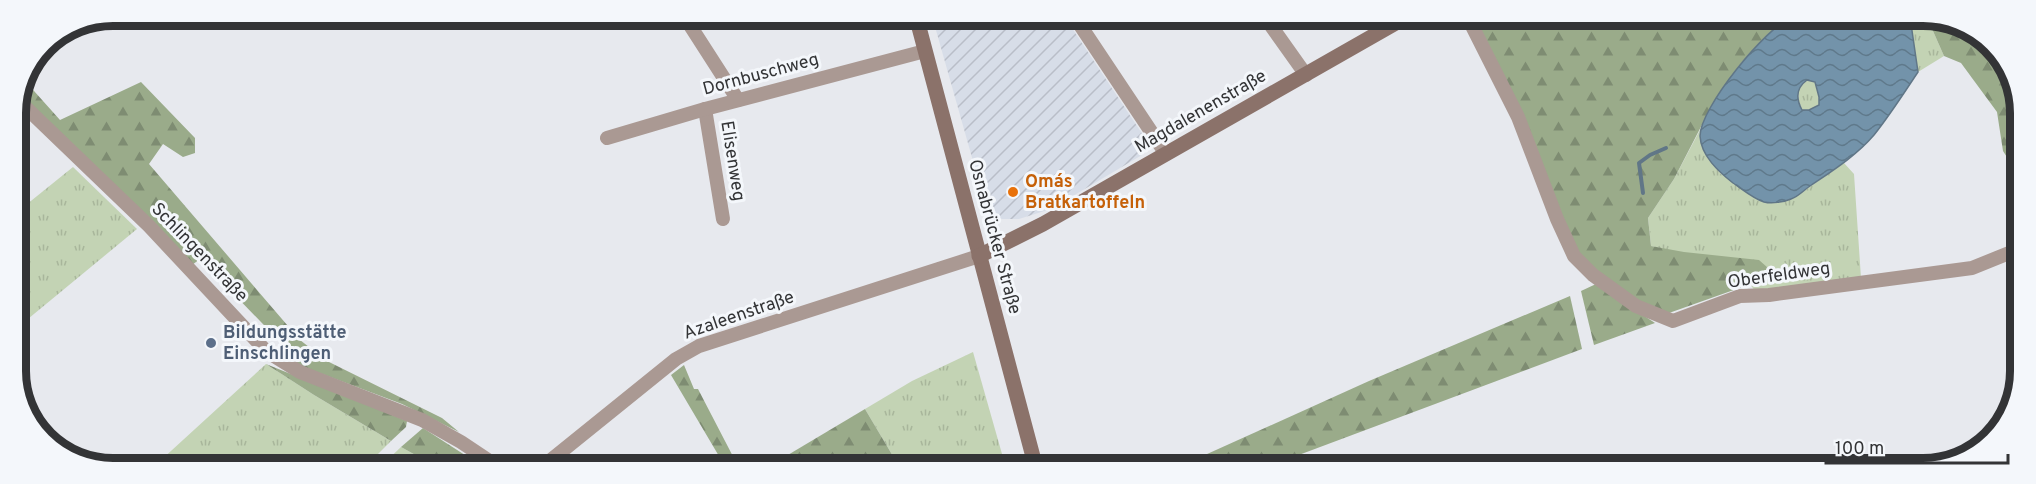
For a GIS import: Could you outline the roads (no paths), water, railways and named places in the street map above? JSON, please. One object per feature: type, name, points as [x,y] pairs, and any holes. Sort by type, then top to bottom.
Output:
[{"type":"street","points":[[690,26],[738,100]]},
{"type":"street","name":"Osnabrücker Straße","points":[[919,26],[1033,458]]},
{"type":"street","points":[[1081,26],[1166,154]]},
{"type":"street","points":[[1271,26],[1306,75]]},
{"type":"street","name":"Magdalenenstraße","points":[[979,256],[1043,224],[1391,26]]},
{"type":"street","name":"Oberfeldweg","points":[[1472,26],[1518,117],[1549,200],[1574,256],[1610,288],[1636,306],[1659,316],[1673,321],[1740,296],[1769,296],[1972,268],[2010,253]]},
{"type":"street","name":"Dornbuschweg","points":[[607,138],[705,109],[925,51]]},
{"type":"street","name":"Schlingenstraße","points":[[26,108],[149,226],[266,351],[300,372],[422,420],[485,458]]},
{"type":"street","name":"Elisenweg","points":[[705,109],[723,219]]},
{"type":"street","name":"Azaleenstraße","points":[[553,458],[676,359],[699,346],[979,256]]},
{"type":"water","points":[[1779,26],[1911,26],[1918,72],[1880,127],[1860,150],[1796,197],[1771,203],[1752,196],[1722,174],[1707,157],[1700,136],[1703,123],[1722,89],[1751,52]],"holes":[[[1807,80],[1815,82],[1819,105],[1809,110],[1802,110],[1798,98],[1803,83]]]},
{"type":"waterway","points":[[1643,193],[1639,163],[1666,148]]},
{"type":"place","name":"Oma´s Bratkartoffeln","points":[[1013,192]]},
{"type":"place","name":"Bildungsstätte Einschlingen","points":[[211,343]]}]
